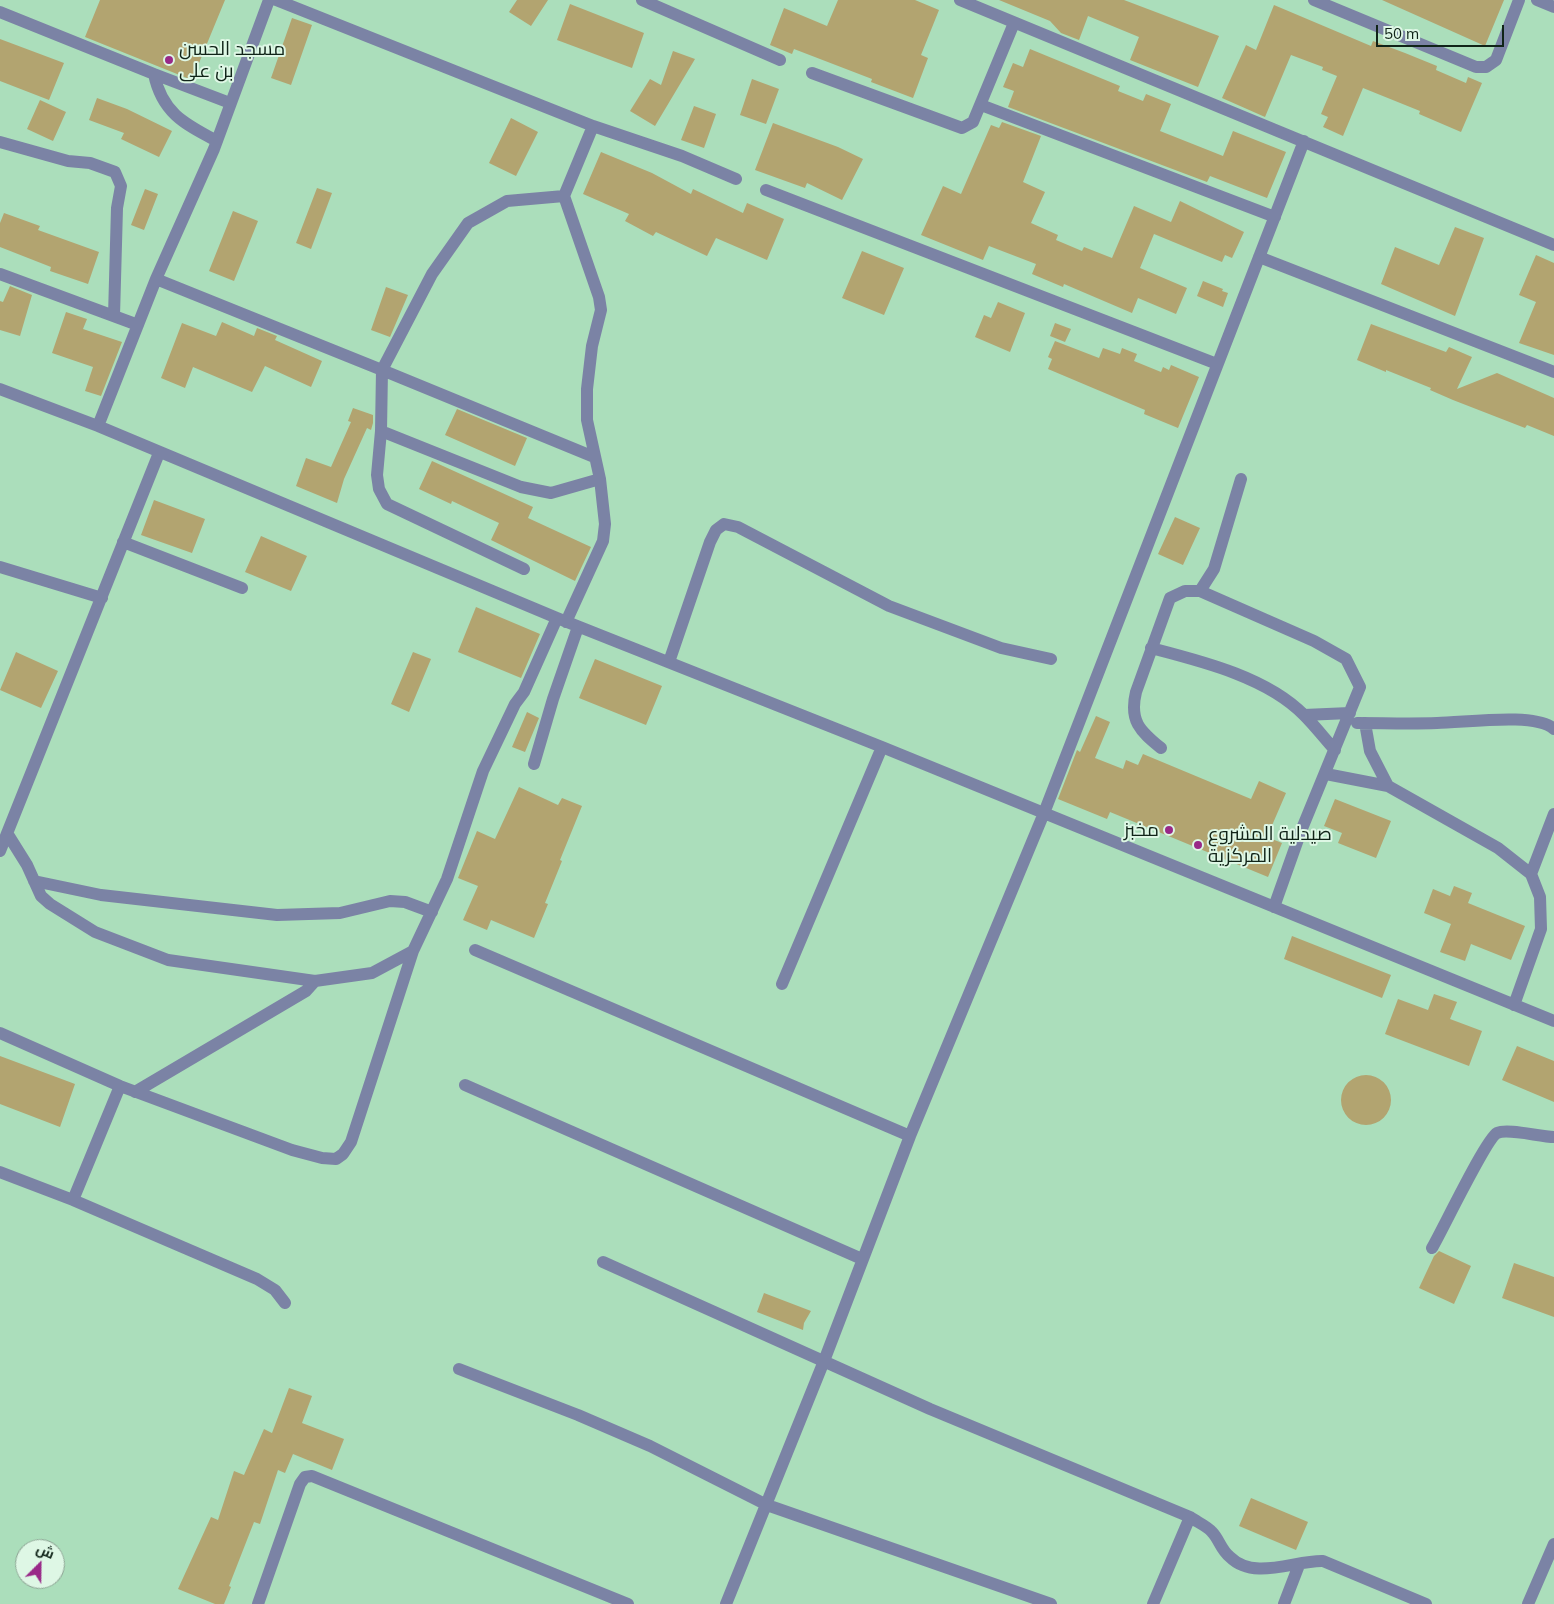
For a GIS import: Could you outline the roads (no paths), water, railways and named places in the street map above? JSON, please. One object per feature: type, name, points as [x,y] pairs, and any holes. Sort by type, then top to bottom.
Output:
[{"type":"street","points":[[98,426],[156,279],[217,142],[269,0]]},
{"type":"street","points":[[276,0],[593,126],[682,156],[736,179]]},
{"type":"street","points":[[642,0],[780,60]]},
{"type":"street","points":[[960,0],[1014,24],[1554,245]]},
{"type":"street","points":[[1314,0],[1344,5],[1476,67],[1486,68],[1496,60],[1519,0]]},
{"type":"street","points":[[1537,0],[1554,7]]},
{"type":"street","points":[[0,12],[230,103]]},
{"type":"street","points":[[812,73],[962,128],[973,122],[1014,24]]},
{"type":"street","points":[[154,74],[165,106],[186,124],[217,142]]},
{"type":"street","points":[[981,105],[1275,216]]},
{"type":"street","points":[[0,1032],[120,1086],[292,1150],[322,1158],[336,1159],[344,1154],[357,1125],[413,951],[447,879],[483,771],[515,704],[567,622],[603,541],[605,524],[600,479],[587,420],[587,389],[592,346],[601,310],[599,297],[564,196],[593,126]]},
{"type":"street","points":[[0,142],[68,161],[90,163],[115,172],[121,186],[117,208],[114,316]]},
{"type":"street","points":[[726,1604],[824,1361],[910,1136],[1044,812],[1304,142]]},
{"type":"street","points":[[766,190],[1217,364]]},
{"type":"street","points":[[524,569],[386,504],[379,489],[377,474],[381,431],[382,370],[432,274],[468,223],[507,201],[564,196]]},
{"type":"street","points":[[1259,257],[1554,372]]},
{"type":"street","points":[[0,274],[138,325]]},
{"type":"street","points":[[156,279],[594,457]]},
{"type":"street","points":[[0,389],[98,426],[567,622],[1044,812],[1554,1021]]},
{"type":"street","points":[[381,431],[521,487],[551,493],[600,479]]},
{"type":"street","points":[[0,851],[159,453]]},
{"type":"street","points":[[1200,591],[1214,569],[1241,479]]},
{"type":"street","points":[[669,662],[710,542],[716,530],[724,524],[738,528],[889,606],[1000,648],[1051,660]]},
{"type":"street","points":[[123,542],[242,588]]},
{"type":"street","points":[[0,567],[102,598]]},
{"type":"street","points":[[1161,748],[1142,732],[1134,718],[1133,703],[1170,598],[1185,591],[1200,591],[1314,641],[1346,659],[1360,687],[1326,774],[1301,831],[1274,907]]},
{"type":"street","points":[[534,764],[553,699],[567,622]]},
{"type":"street","points":[[1151,648],[1202,661],[1264,687],[1304,715],[1335,750]]},
{"type":"street","points":[[1304,715],[1348,718],[1365,723],[1438,723],[1505,719],[1548,724],[1554,729]]},
{"type":"street","points":[[1365,723],[1370,751],[1388,786]]},
{"type":"street","points":[[782,984],[882,747]]},
{"type":"street","points":[[1326,774],[1388,786],[1498,848],[1531,874],[1540,897],[1541,930],[1514,1005]]},
{"type":"street","points":[[1531,874],[1554,814]]},
{"type":"street","points":[[7,833],[41,896],[50,904],[95,932],[168,960],[315,981],[372,973],[413,951]]},
{"type":"street","points":[[34,881],[101,895],[277,915],[340,913],[390,901],[404,902],[432,912]]},
{"type":"street","points":[[475,950],[910,1136]]},
{"type":"street","points":[[135,1092],[306,991],[315,981]]},
{"type":"street","points":[[465,1085],[862,1259]]},
{"type":"street","points":[[73,1200],[120,1086]]},
{"type":"street","points":[[1432,1248],[1482,1152],[1496,1134],[1506,1131],[1554,1137]]},
{"type":"street","points":[[0,1172],[73,1200],[262,1282],[275,1290],[285,1303]]},
{"type":"street","points":[[603,1262],[947,1417],[1190,1517],[1213,1533],[1219,1546],[1231,1559],[1245,1566],[1261,1568],[1299,1565],[1310,1561],[1322,1562],[1426,1604]]},
{"type":"street","points":[[459,1370],[578,1415],[650,1446],[766,1505],[1051,1604]]},
{"type":"street","points":[[258,1604],[300,1484],[306,1477],[312,1476],[628,1604]]},
{"type":"street","points":[[1153,1604],[1190,1517]]},
{"type":"street","points":[[1528,1604],[1554,1544]]},
{"type":"street","points":[[1284,1604],[1299,1565]]},
{"type":"place","name":"مسجد الحسن بن على","points":[[169,60]]},
{"type":"place","name":"مخبز","points":[[1169,830]]},
{"type":"place","name":"صيدلية المشروع المركزية","points":[[1198,845]]}]
